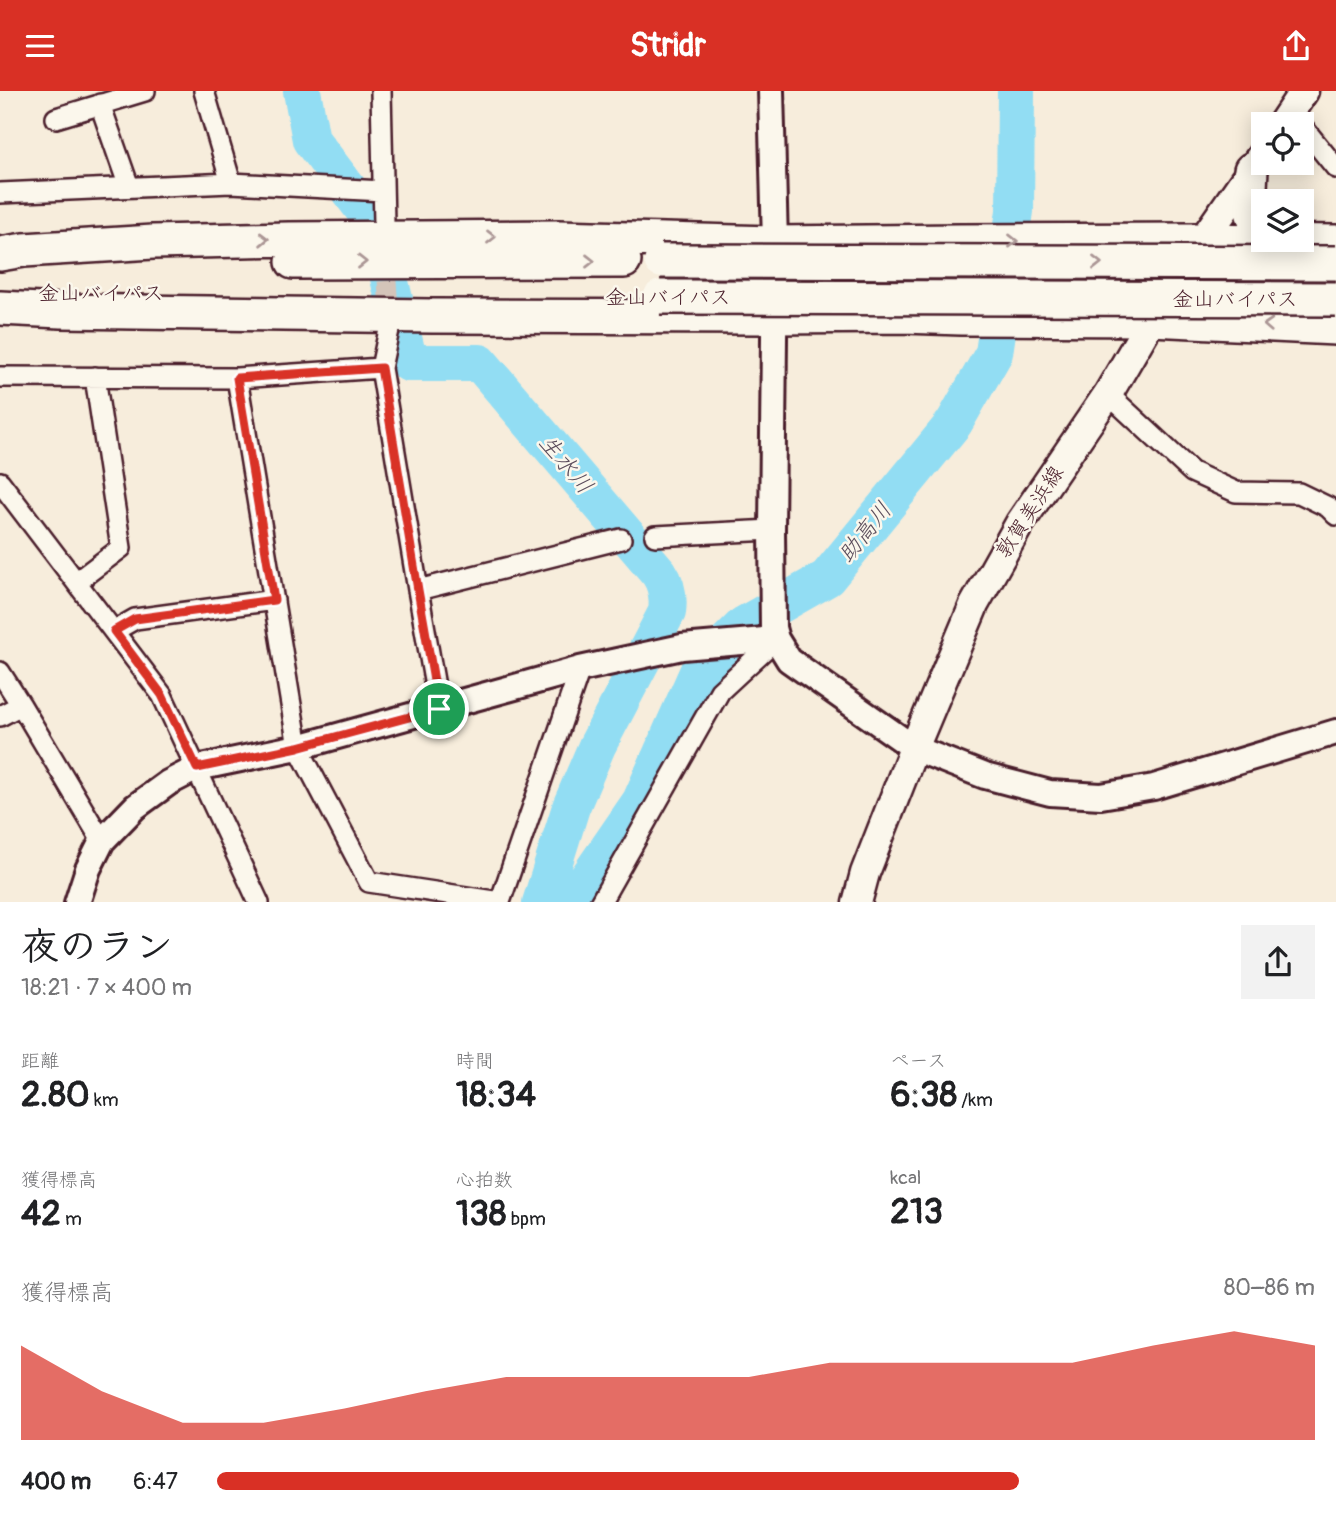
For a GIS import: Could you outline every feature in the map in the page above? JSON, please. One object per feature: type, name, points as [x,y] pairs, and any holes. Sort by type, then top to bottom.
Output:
[{"type":"highway","points":[[0,254],[24,250],[153,242],[275,239],[558,237],[775,243],[1251,238]]},
{"type":"highway","points":[[1314,240],[1336,242]]},
{"type":"highway","name":"金山バイパス","points":[[0,263],[1336,263]]},
{"type":"highway","name":"金山バイパス","points":[[0,293],[1336,299]]},
{"type":"highway","points":[[0,308],[393,315],[1151,319],[1336,328]]},
{"type":"main road","name":"敦賀美浜線","points":[[857,902],[865,873],[914,748],[974,605],[1020,523],[1108,394],[1151,319],[1251,170]]},
{"type":"street","points":[[55,118],[145,91]]},
{"type":"street","points":[[204,91],[231,183]]},
{"type":"street","points":[[381,91],[384,223]]},
{"type":"street","points":[[771,91],[775,243],[772,530],[774,633],[789,660],[914,748],[985,776],[1051,793],[1101,796],[1154,787],[1336,732]]},
{"type":"street","points":[[100,104],[129,187]]},
{"type":"street","points":[[1314,139],[1336,168]]},
{"type":"street","points":[[0,193],[231,183],[383,191]]},
{"type":"street","points":[[390,325],[381,368],[439,709]]},
{"type":"street","points":[[0,377],[237,378],[381,368]]},
{"type":"street","points":[[76,582],[121,548],[94,377]]},
{"type":"street","points":[[237,378],[298,747],[369,882],[500,901],[580,669]]},
{"type":"street","points":[[1108,394],[1192,472],[1236,492],[1299,493],[1328,507],[1336,515]]},
{"type":"street","points":[[0,482],[162,695],[259,902]]},
{"type":"street","points":[[655,536],[772,530]]},
{"type":"street","points":[[418,590],[621,539]]},
{"type":"street","points":[[114,631],[135,619],[274,600]]},
{"type":"street","points":[[77,902],[88,869],[102,841],[135,807],[168,783],[197,768],[298,747],[580,669],[682,647],[774,633]]},
{"type":"street","points":[[600,902],[720,691],[774,633]]},
{"type":"street","points":[[0,673],[102,841]]},
{"type":"street","points":[[0,716],[21,705]]},
{"type":"waterway","name":"生水川","points":[[302,91],[311,140],[377,227],[409,363],[480,363],[659,573],[666,587],[667,612],[597,746],[571,807],[541,902]]},
{"type":"waterway","name":"助高川","points":[[572,902],[641,801],[699,670],[744,625],[827,578],[954,423],[994,353],[1015,211],[1016,91]]},
{"type":"tunnel","points":[[385,252],[390,324]]},
{"type":"route","points":[[381,368],[439,709],[298,747],[197,768],[162,695],[114,631],[135,619],[274,600],[237,378],[381,368]]}]
